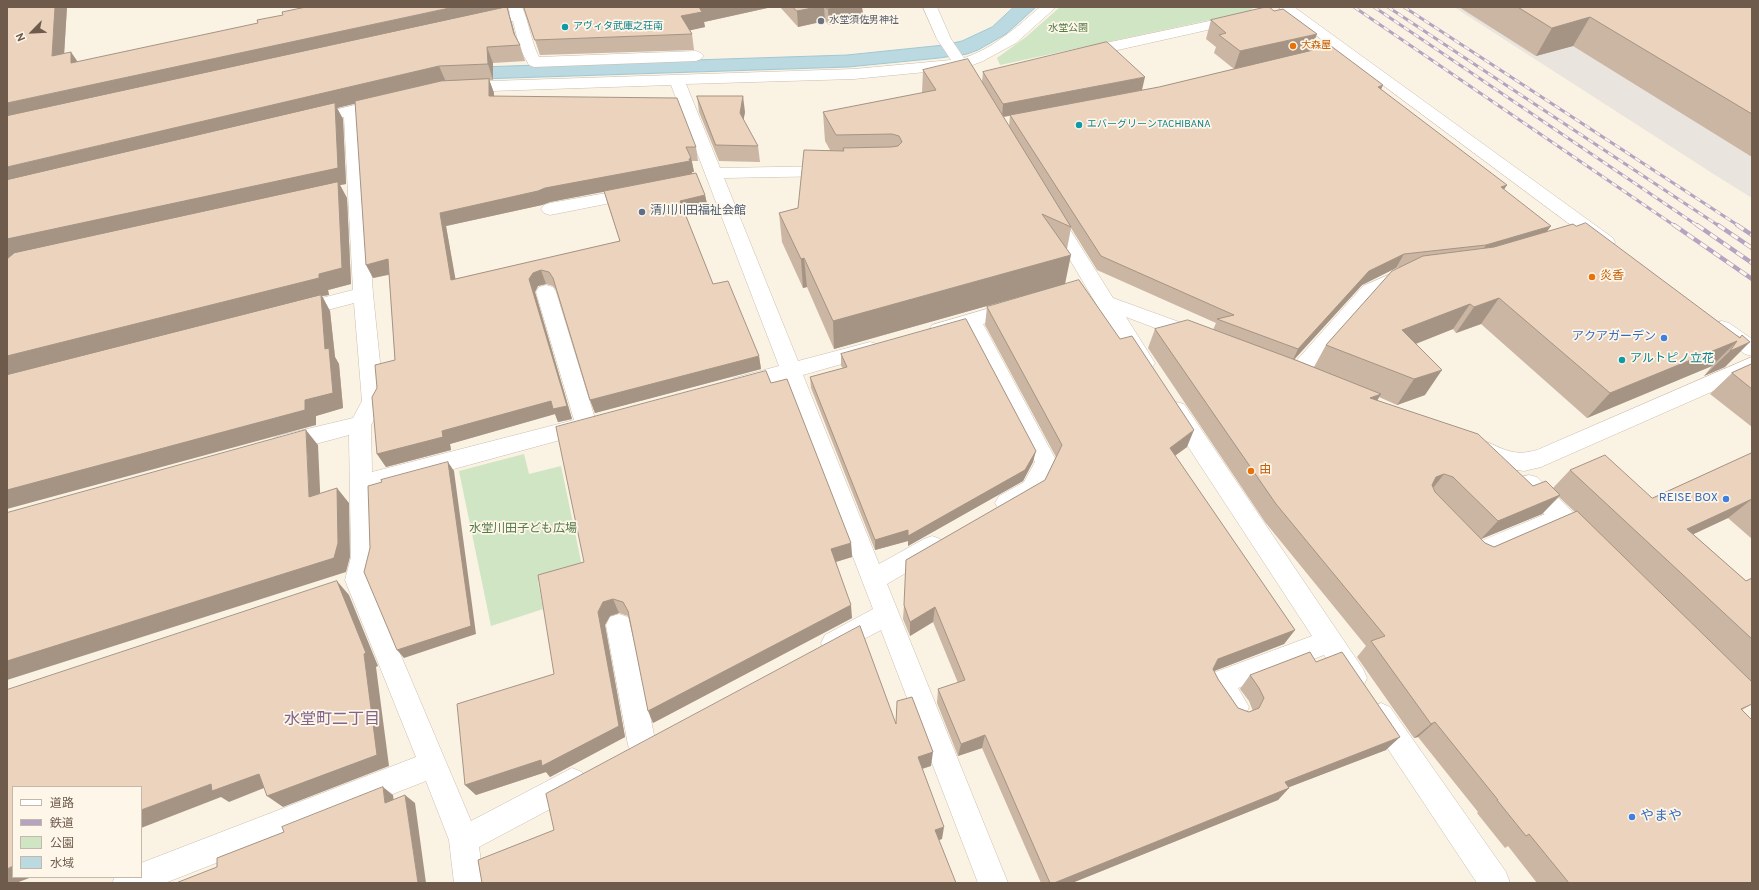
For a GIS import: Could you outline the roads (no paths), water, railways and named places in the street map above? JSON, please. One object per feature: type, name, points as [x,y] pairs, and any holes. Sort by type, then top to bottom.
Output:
[{"type":"street","points":[[930,7],[944,39],[970,73]]},
{"type":"street","points":[[970,73],[978,58],[1011,40],[1049,7]]},
{"type":"street","points":[[1281,9],[1343,50],[1618,251]]},
{"type":"street","points":[[465,27],[517,11],[528,54],[534,62]]},
{"type":"street","points":[[1070,56],[1255,15]]},
{"type":"street","points":[[1322,55],[1343,50]]},
{"type":"street","points":[[534,62],[696,56]]},
{"type":"street","points":[[527,82],[534,62]]},
{"type":"street","points":[[446,88],[527,82],[677,80],[854,74],[970,73]]},
{"type":"street","points":[[677,80],[710,177],[792,370],[993,883]]},
{"type":"street","points":[[298,123],[395,100]]},
{"type":"street","points":[[352,110],[348,191],[363,294],[373,401],[360,425],[363,484],[363,558],[346,583],[432,765],[464,840],[469,883]]},
{"type":"street","points":[[710,177],[845,171]]},
{"type":"street","points":[[550,209],[648,190]]},
{"type":"street","points":[[1041,198],[1092,291],[1162,388],[1329,641],[1495,883]]},
{"type":"street","points":[[1570,239],[1592,232]]},
{"type":"street","points":[[1317,382],[1289,371],[1370,291],[1404,274],[1419,273]]},
{"type":"street","points":[[1092,291],[1212,342]]},
{"type":"street","points":[[363,484],[594,423],[546,292]]},
{"type":"street","points":[[278,316],[363,294]]},
{"type":"street","points":[[919,335],[972,321],[1033,302]]},
{"type":"street","points":[[1707,317],[1752,349]]},
{"type":"street","points":[[972,321],[1046,462],[1032,489],[990,513]]},
{"type":"street","points":[[723,389],[889,344]]},
{"type":"street","points":[[1461,441],[1504,459],[1524,462],[1541,458],[1752,365]]},
{"type":"street","points":[[265,449],[341,428],[360,425]]},
{"type":"street","points":[[1504,459],[1601,554]]},
{"type":"street","points":[[874,579],[949,536]]},
{"type":"street","points":[[811,655],[887,614]]},
{"type":"street","points":[[619,625],[642,745]]},
{"type":"street","points":[[1239,711],[1219,683],[1329,641]]},
{"type":"street","points":[[142,877],[432,765]]},
{"type":"street","points":[[464,840],[594,771]]},
{"type":"street","points":[[127,883],[140,878]]},
{"type":"lane","points":[[1457,531],[1478,553],[1562,516]]},
{"type":"water","points":[[1014,7],[1036,7],[1006,34],[978,50],[967,54],[848,67],[449,80],[7,171],[448,68],[847,55],[944,45],[962,41],[992,27]]},
{"type":"railway","points":[[1354,7],[1675,226]]},
{"type":"railway","points":[[1374,7],[1698,226]]},
{"type":"railway","points":[[1388,7],[1719,226]]},
{"type":"railway","points":[[1404,7],[1739,226]]},
{"type":"railway","points":[[1674,225],[1752,279]]},
{"type":"railway","points":[[1697,225],[1752,263]]},
{"type":"railway","points":[[1718,225],[1752,248]]},
{"type":"railway","points":[[1737,225],[1752,235]]},
{"type":"place","name":"水堂須佐男神社","points":[[821,21]]},
{"type":"place","name":"アヴィタ武庫之荘南","points":[[565,27]]},
{"type":"place","name":"大森屋","points":[[1293,46]]},
{"type":"place","name":"エバーグリーンTACHIBANA","points":[[1079,125]]},
{"type":"place","name":"清川川田福祉会館","points":[[642,212]]},
{"type":"place","name":"炎香","points":[[1592,277]]},
{"type":"place","name":"アクアガーデン","points":[[1664,338]]},
{"type":"place","name":"アルトピノ立花","points":[[1622,360]]},
{"type":"place","name":"由","points":[[1251,471]]},
{"type":"place","name":"REISE BOX","points":[[1726,499]]},
{"type":"place","name":"やまや","points":[[1632,817]]},
{"type":"district","name":"水堂町二丁目","points":[[332,721]]},
{"type":"park label","name":"水堂公園","points":[[1068,29]]},
{"type":"park label","name":"水堂川田子ども広場","points":[[523,530]]}]
